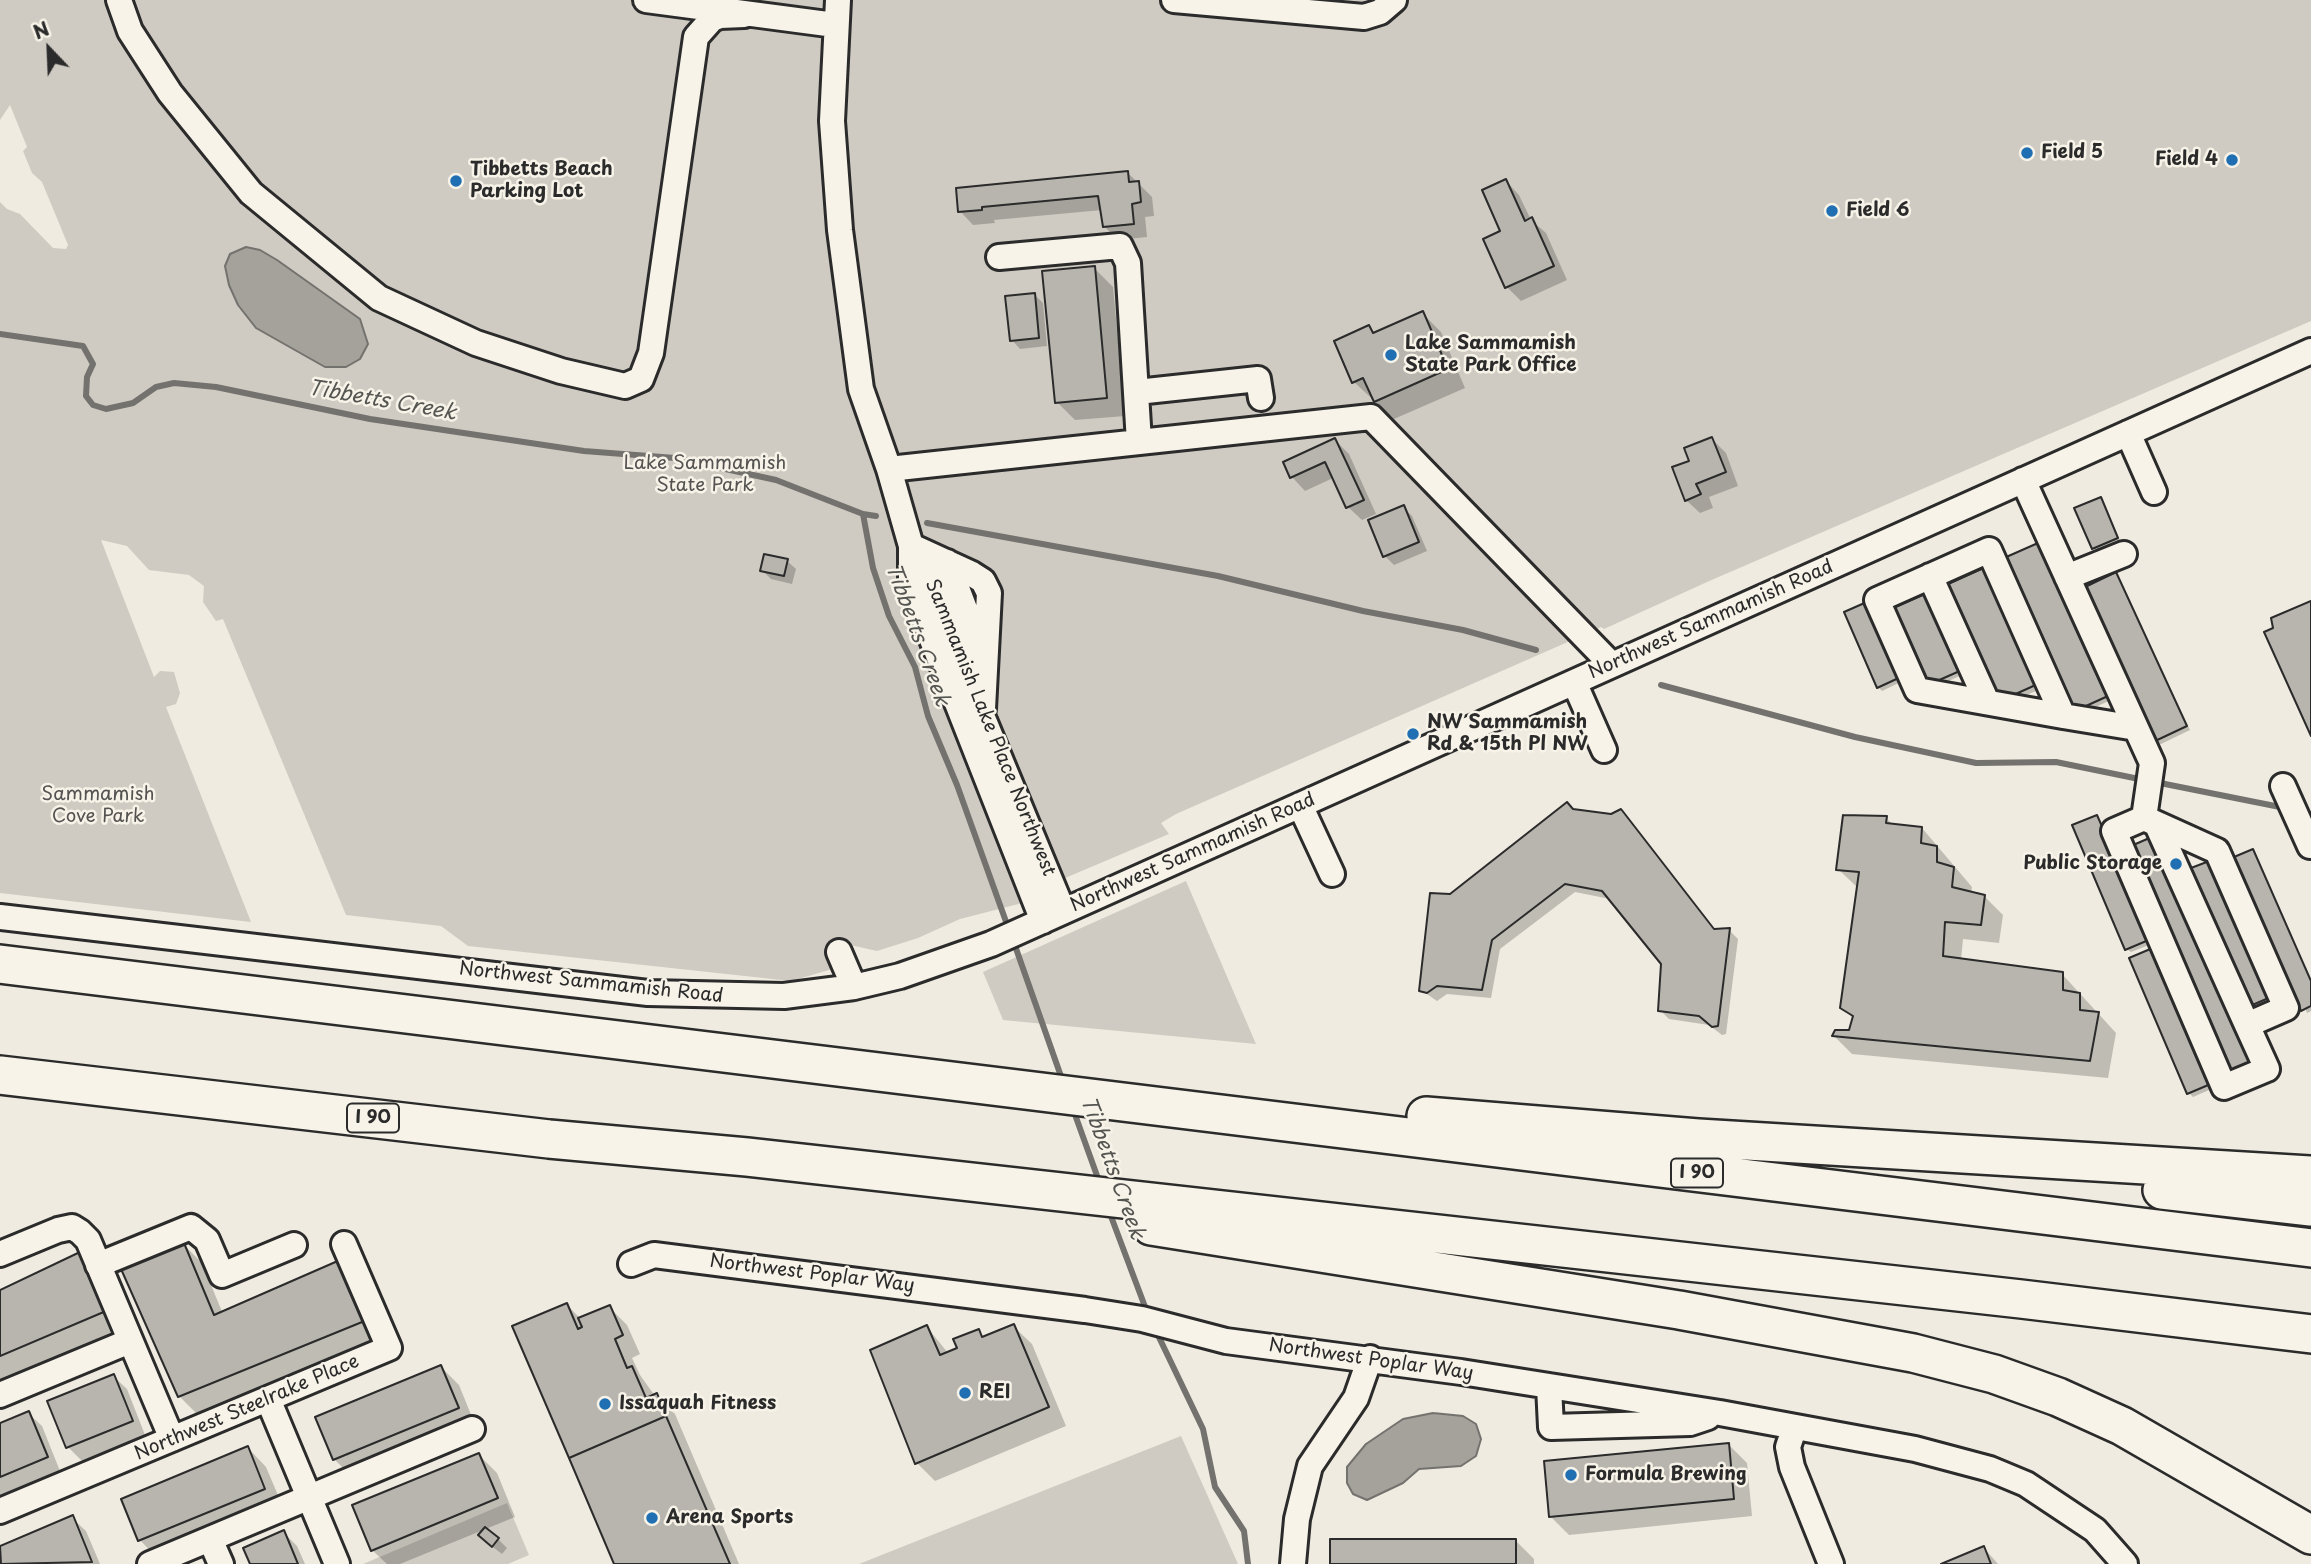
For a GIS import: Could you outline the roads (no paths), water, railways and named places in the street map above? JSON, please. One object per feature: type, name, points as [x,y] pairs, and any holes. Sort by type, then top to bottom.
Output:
[{"type":"highway","name":"I 90","points":[[0,964],[2311,1248]]},
{"type":"highway","name":"I 90","points":[[0,1074],[549,1139],[747,1157],[1124,1211]]},
{"type":"highway","points":[[1082,1098],[1386,1112],[1698,1138],[2311,1175]]},
{"type":"highway","points":[[1698,1138],[2311,1207]]},
{"type":"highway","points":[[1124,1211],[2008,1297],[2311,1334]]},
{"type":"highway","points":[[1124,1211],[1408,1265],[1679,1310],[1913,1353],[1993,1374],[2059,1397],[2122,1426],[2311,1535]]},
{"type":"street","points":[[119,0],[131,31],[170,93],[251,193],[379,298],[476,343],[561,371],[625,386],[641,379],[651,353],[696,37],[712,19],[744,15]]},
{"type":"street","points":[[646,0],[835,25]]},
{"type":"street","name":"Sammamish Lake Place Northwest","points":[[838,0],[832,121],[839,230],[861,389],[889,469],[911,547],[935,587],[983,718],[1043,920]]},
{"type":"street","points":[[1174,0],[1364,17],[1380,12],[1394,0]]},
{"type":"street","points":[[673,5],[696,37]]},
{"type":"street","points":[[999,257],[1119,246],[1128,263],[1139,442]]},
{"type":"street","name":"Northwest Sammamish Road","points":[[0,916],[648,993],[759,997],[854,986],[923,969],[991,944],[2311,351]]},
{"type":"street","points":[[1136,392],[1258,379],[1253,399],[1265,429]]},
{"type":"street","points":[[889,469],[1371,417],[1612,665]]},
{"type":"street","points":[[2128,433],[2154,492]]},
{"type":"street","points":[[2023,481],[2152,763],[2150,813],[2267,1069],[2224,1087],[2114,831],[2150,813]]},
{"type":"street","points":[[911,547],[947,562],[983,582],[989,593],[983,718]]},
{"type":"street","name":"Sammamish Lake Place Northwest","points":[[911,547],[911,580],[918,604],[1043,920]]},
{"type":"street","points":[[2063,716],[1989,550],[1877,600],[1917,690],[2063,716],[2136,727]]},
{"type":"street","points":[[2067,577],[2124,554]]},
{"type":"street","points":[[947,562],[965,609],[967,636],[964,672]]},
{"type":"street","points":[[1930,576],[1987,702]]},
{"type":"street","points":[[1574,682],[1604,750]]},
{"type":"street","points":[[2283,786],[2309,846]]},
{"type":"street","points":[[1300,805],[1332,874]]},
{"type":"street","points":[[2150,813],[2217,851],[2286,1008],[2247,1025]]},
{"type":"street","points":[[839,952],[854,986]]},
{"type":"street","points":[[0,1254],[72,1227],[88,1240],[172,1439]]},
{"type":"street","points":[[98,1265],[191,1227],[207,1240],[222,1275],[294,1245]]},
{"type":"street","name":"Northwest Steelrake Place","points":[[0,1511],[390,1348],[359,1290],[344,1244]]},
{"type":"street","name":"Northwest Poplar Way","points":[[631,1264],[653,1255],[826,1285],[1142,1319],[1226,1340],[1370,1357],[1720,1413],[1794,1429],[1915,1449],[1990,1469],[2052,1498],[2095,1530],[2125,1564]]},
{"type":"street","points":[[0,1395],[130,1341]]},
{"type":"street","points":[[1293,1564],[1297,1519],[1310,1466],[1356,1398],[1370,1357]]},
{"type":"street","points":[[1549,1386],[1551,1427],[1690,1423],[1720,1413]]},
{"type":"street","points":[[268,1399],[337,1564]]},
{"type":"street","points":[[150,1564],[472,1429]]},
{"type":"street","points":[[1794,1429],[1788,1447],[1791,1466],[1831,1564]]},
{"type":"street","points":[[210,1539],[221,1564]]},
{"type":"waterway","name":"Tibbetts Creek","points":[[0,334],[83,346],[93,364],[87,377],[86,396],[93,405],[106,409],[133,403],[156,387],[174,383],[216,387],[370,419],[584,451],[675,458],[776,480],[863,514],[873,568],[889,616],[915,667],[928,716],[957,785],[1009,930]]},
{"type":"waterway","points":[[863,514],[876,516]]},
{"type":"waterway","points":[[927,523],[1218,576],[1363,611],[1463,630],[1536,650]]},
{"type":"waterway","points":[[1661,685],[1855,737],[1976,763],[2056,762],[2144,780]]},
{"type":"waterway","points":[[2155,782],[2285,808]]},
{"type":"waterway","name":"Tibbetts Creek","points":[[1013,940],[1063,1082]]},
{"type":"waterway","name":"Tibbetts Creek","points":[[1073,1109],[1100,1184]]},
{"type":"waterway","name":"Tibbetts Creek","points":[[1109,1211],[1147,1312]]},
{"type":"waterway","name":"Tibbetts Creek","points":[[1156,1331],[1203,1429],[1215,1487],[1244,1531],[1248,1564]]},
{"type":"place","name":"Field 5","points":[[2027,153]]},
{"type":"place","name":"Field 4","points":[[2232,160]]},
{"type":"place","name":"Tibbetts Beach Parking Lot","points":[[456,181]]},
{"type":"place","name":"Field 6","points":[[1832,211]]},
{"type":"place","name":"Lake Sammamish State Park Office","points":[[1391,355]]},
{"type":"place","name":"NW Sammamish Rd & 15th Pl NW","points":[[1413,734]]},
{"type":"place","name":"Public Storage","points":[[2176,864]]},
{"type":"place","name":"REI","points":[[965,1393]]},
{"type":"place","name":"Issaquah Fitness","points":[[605,1404]]},
{"type":"place","name":"Formula Brewing","points":[[1571,1475]]},
{"type":"place","name":"Arena Sports","points":[[652,1518]]},
{"type":"park label","name":"Lake Sammamish State Park","points":[[705,475]]},
{"type":"park label","name":"Sammamish Cove Park","points":[[98,806]]}]
